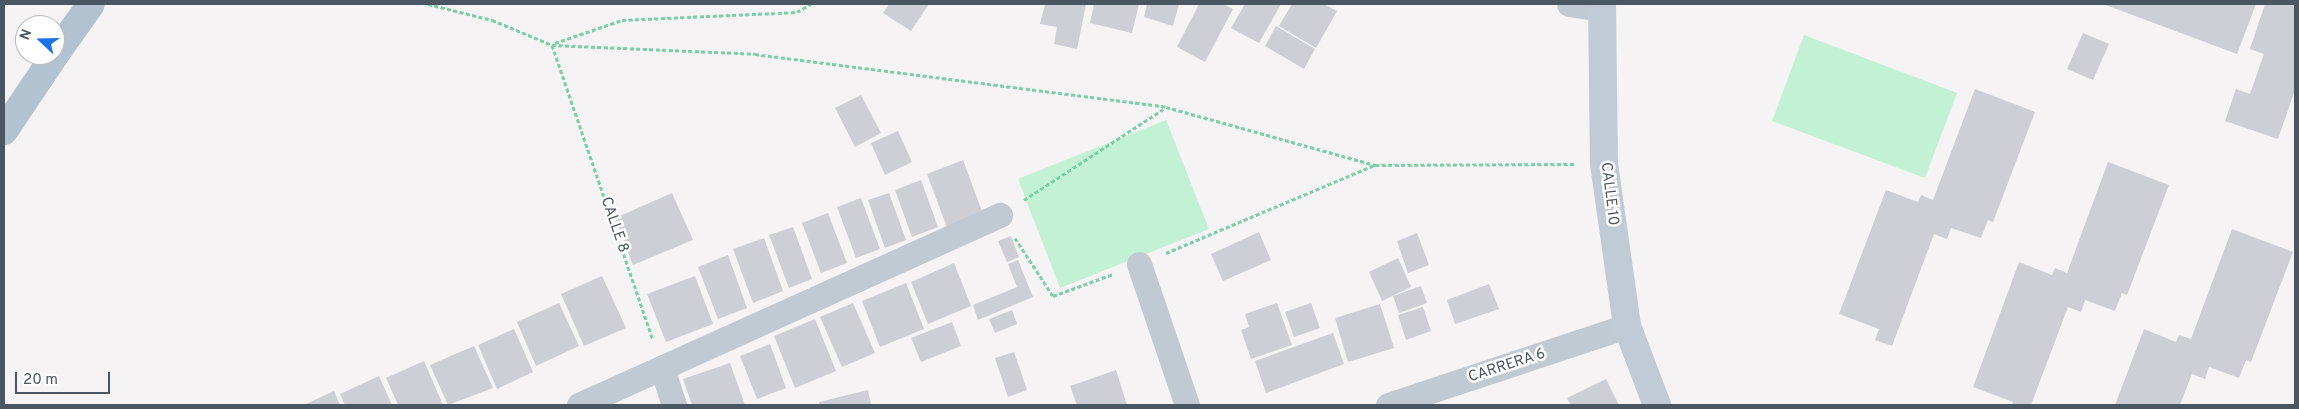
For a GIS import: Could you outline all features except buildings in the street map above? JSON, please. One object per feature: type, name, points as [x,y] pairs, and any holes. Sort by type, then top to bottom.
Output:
[{"type":"main road","points":[[65,41],[91,4]]},
{"type":"main road","points":[[4,131],[48,65]]},
{"type":"street","name":"CALLE 10","points":[[1569,4],[1602,7],[1604,164],[1627,326],[1657,405]]},
{"type":"street","points":[[579,405],[1000,215]]},
{"type":"street","points":[[1139,264],[1187,405]]},
{"type":"street","name":"CARRERA 6","points":[[1388,405],[1627,326]]},
{"type":"street","points":[[662,368],[674,405]]},
{"type":"path","points":[[428,4],[492,20],[552,44],[754,54],[1166,107],[1375,165],[1604,164]]},
{"type":"path","points":[[552,44],[622,20],[797,12],[811,4]]},
{"type":"path","name":"CALLE 8","points":[[552,44],[662,368]]},
{"type":"path","points":[[1166,107],[1000,215],[1053,296],[1139,264],[1375,165]]},
{"type":"green space","points":[[1804,35],[1957,93],[1925,178],[1772,121]]},
{"type":"green space","points":[[1166,120],[1209,229],[1060,288],[1018,179]]}]
